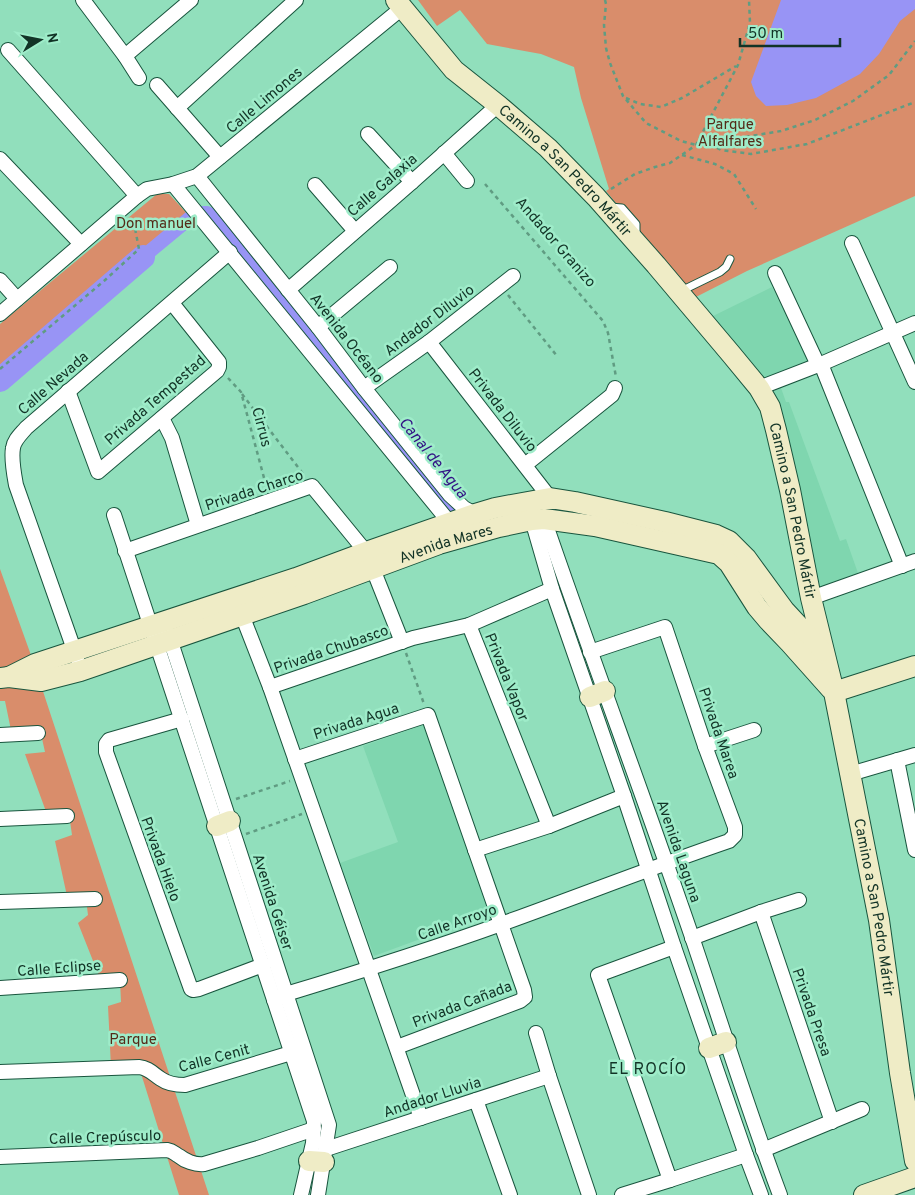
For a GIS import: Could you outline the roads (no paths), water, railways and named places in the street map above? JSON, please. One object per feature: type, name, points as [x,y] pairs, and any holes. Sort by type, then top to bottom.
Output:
[{"type":"main road","name":"Camino a San Pedro Mártir","points":[[399,4],[454,70],[548,148],[600,201],[759,388],[770,407],[790,490],[811,598],[834,692],[908,1069],[915,1160]]},
{"type":"main road","name":"Avenida Mares","points":[[4,678],[35,664],[157,623],[300,586],[370,560],[450,523],[475,514],[504,506],[550,498],[664,522],[716,535],[729,541],[746,558],[784,610],[824,652]]},
{"type":"main road","name":"Avenida Mares","points":[[370,560],[499,527],[538,520],[595,526],[719,554],[729,563],[757,607],[834,692]]},
{"type":"main road","name":"Avenida Mares","points":[[4,678],[41,681],[80,670],[242,615],[300,586]]},
{"type":"main road","points":[[834,692],[915,666]]},
{"type":"main road","points":[[864,1195],[915,1177]]},
{"type":"street","points":[[125,56],[191,0]]},
{"type":"street","points":[[177,108],[296,0]]},
{"type":"street","points":[[85,1],[139,78]]},
{"type":"street","name":"Calle Limones","points":[[0,314],[133,199],[147,190],[197,176],[399,4]]},
{"type":"street","points":[[8,50],[133,199]]},
{"type":"street","points":[[157,85],[220,157]]},
{"type":"street","name":"Calle Galaxia","points":[[288,290],[498,105]]},
{"type":"street","points":[[368,134],[412,182]]},
{"type":"street","points":[[444,153],[467,182]]},
{"type":"street","points":[[0,158],[81,244]]},
{"type":"street","name":"Avenida Océano","points":[[197,176],[450,495],[464,508],[475,514]]},
{"type":"street","points":[[173,184],[450,523]]},
{"type":"street","points":[[315,185],[355,231]]},
{"type":"street","points":[[852,243],[915,382]]},
{"type":"street","name":"Calle Nevada","points":[[80,670],[16,485],[13,464],[6,446],[230,252]]},
{"type":"street","points":[[318,327],[390,267]]},
{"type":"street","points":[[775,273],[820,365],[908,563],[811,598]]},
{"type":"street","name":"Andador Diluvio","points":[[364,388],[429,342],[513,276]]},
{"type":"street","points":[[0,280],[17,299]]},
{"type":"street","name":"Privada Tempestad","points":[[68,392],[98,472],[217,371],[219,367],[219,362],[172,303]]},
{"type":"street","points":[[759,388],[820,365],[915,323]]},
{"type":"street","name":"Privada Diluvio","points":[[429,342],[550,498]]},
{"type":"street","points":[[525,465],[612,395],[616,388]]},
{"type":"street","points":[[162,418],[172,438],[198,525]]},
{"type":"street","name":"Privada Charco","points":[[125,550],[312,486],[370,560],[402,642]]},
{"type":"street","name":"Avenida Géiser","points":[[114,515],[125,550],[164,642],[226,822],[280,997],[330,1125],[320,1157],[301,1195]]},
{"type":"street","name":"Avenida Laguna","points":[[538,520],[552,589],[666,862],[692,938],[746,1155],[761,1195]]},
{"type":"street","name":"Avenida Laguna","points":[[538,520],[590,652],[597,694],[624,796],[674,947],[763,1150],[780,1195]]},
{"type":"street","name":"Privada Vapor","points":[[549,826],[469,625],[552,589]]},
{"type":"street","points":[[242,615],[270,687],[421,1118]]},
{"type":"street","name":"Privada Chubasco","points":[[270,687],[413,638],[469,625]]},
{"type":"street","name":"Privada Marea","points":[[590,652],[665,627],[735,828],[735,835],[729,841],[648,869]]},
{"type":"street","name":"Avenida Géiser","points":[[164,642],[182,719],[226,822],[263,966],[280,997],[291,1053],[314,1121],[313,1143],[320,1157],[318,1195]]},
{"type":"street","name":"Privada Agua","points":[[295,759],[428,714],[475,850]]},
{"type":"street","name":"Privada Hielo","points":[[182,719],[109,740],[106,744],[106,752],[191,989],[199,990],[263,966]]},
{"type":"street","points":[[705,746],[754,730]]},
{"type":"street","points":[[0,735],[38,734]]},
{"type":"street","points":[[850,774],[915,755]]},
{"type":"street","points":[[897,760],[915,850]]},
{"type":"street","points":[[502,924],[475,850],[549,826],[624,796]]},
{"type":"street","points":[[0,819],[67,816]]},
{"type":"street","name":"Calle Arroyo","points":[[280,997],[502,924],[648,869]]},
{"type":"street","points":[[0,902],[95,899]]},
{"type":"street","points":[[692,938],[799,900]]},
{"type":"street","name":"Privada Presa","points":[[761,912],[832,1122]]},
{"type":"street","name":"Privada Cañada","points":[[396,1047],[524,997],[524,990],[502,924]]},
{"type":"street","points":[[670,1180],[598,975],[674,947]]},
{"type":"street","name":"Calle Eclipse","points":[[0,988],[120,980]]},
{"type":"street","points":[[536,1033],[589,1195]]},
{"type":"street","name":"Calle Cenit","points":[[0,1072],[139,1067],[146,1068],[170,1084],[178,1085],[291,1053]]},
{"type":"street","name":"Andador Lluvia","points":[[320,1157],[421,1118],[549,1076]]},
{"type":"street","points":[[476,1100],[510,1195]]},
{"type":"street","points":[[763,1150],[862,1109]]},
{"type":"street","name":"Calle Crepúsculo","points":[[0,1157],[167,1150],[174,1152],[185,1160],[199,1164],[258,1148],[314,1129]]},
{"type":"street","points":[[622,1195],[746,1155]]},
{"type":"lane","points":[[678,292],[720,272],[726,267],[730,259]]},
{"type":"waterway","name":"Canal de Agua","points":[[143,257],[196,213],[207,213],[213,216],[443,500],[467,522]]},
{"type":"waterway","name":"Don manuel","points":[[0,380],[143,257]]},
{"type":"waterway","name":"Canal de Agua","points":[[532,511],[558,511],[602,518]]},
{"type":"district","name":"EL ROCÍO","points":[[648,1068]]},
{"type":"park label","name":"Parque Alfalfares","points":[[730,132]]},
{"type":"park label","name":"Parque","points":[[133,1039]]}]
